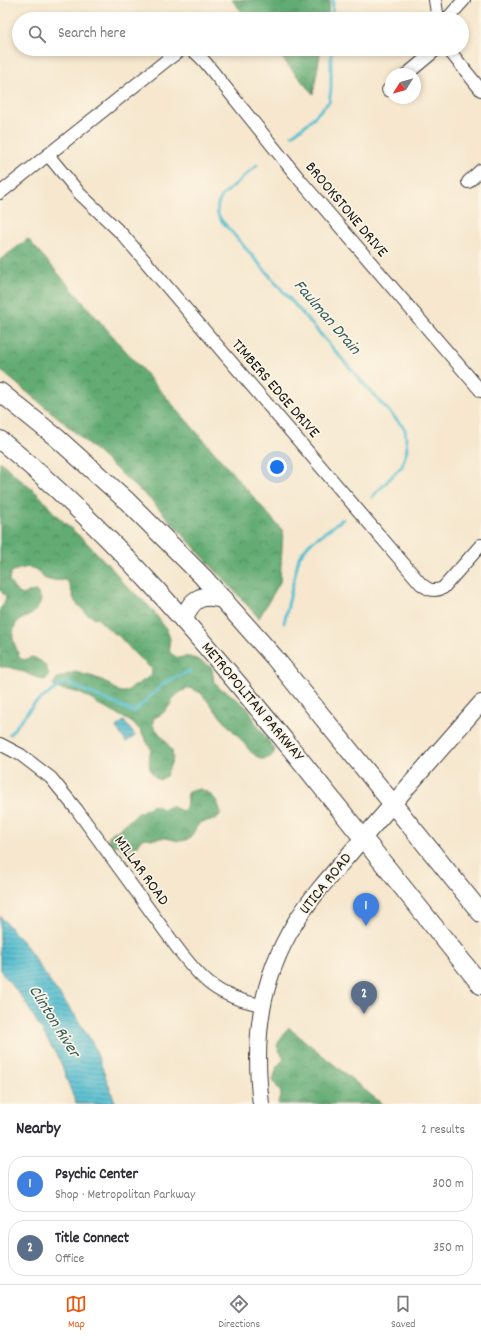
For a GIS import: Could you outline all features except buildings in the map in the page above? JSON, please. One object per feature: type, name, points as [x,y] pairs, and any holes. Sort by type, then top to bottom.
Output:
[{"type":"main road","points":[[0,392],[57,438],[127,501],[183,556],[224,600],[269,652],[481,913]]},
{"type":"main road","name":"METROPOLITAN PARKWAY","points":[[0,440],[81,513],[184,620],[227,670],[481,985]]},
{"type":"main road","points":[[184,620],[189,607],[199,598],[213,596],[224,600]]},
{"type":"street","points":[[435,0],[437,12]]},
{"type":"street","points":[[453,12],[464,0]]},
{"type":"street","name":"BROOKSTONE DRIVE","points":[[0,193],[173,56]]},
{"type":"street","name":"BROOKSTONE DRIVE","points":[[199,56],[300,180],[481,391]]},
{"type":"street","points":[[414,68],[429,56]]},
{"type":"street","points":[[454,56],[481,90]]},
{"type":"street","name":"TIMBERS EDGE DRIVE","points":[[48,155],[80,194],[122,234],[421,584],[428,590],[435,591],[443,588],[481,545]]},
{"type":"street","points":[[468,182],[481,170]]},
{"type":"street","name":"UTICA ROAD","points":[[261,1104],[257,1059],[262,1005],[273,968],[283,946],[296,923],[316,894],[392,804],[481,703]]},
{"type":"street","name":"MILLAR ROAD","points":[[0,744],[21,755],[51,778],[77,810],[179,951],[205,980],[228,996],[262,1005]]},
{"type":"green space","points":[[232,0],[330,0],[328,12],[242,12]]},
{"type":"green space","points":[[280,56],[320,56],[313,94]]},
{"type":"green space","points":[[28,239],[283,531],[280,582],[259,618],[152,501],[60,419],[0,370],[0,260]]},
{"type":"green space","points":[[0,461],[39,495],[54,513],[88,544],[115,572],[122,582],[150,607],[167,630],[170,639],[170,653],[178,658],[188,657],[196,659],[212,668],[214,682],[220,689],[226,691],[249,709],[255,722],[275,750],[271,756],[260,759],[250,751],[201,693],[190,688],[175,696],[163,713],[153,719],[153,726],[172,751],[173,758],[166,776],[160,780],[156,778],[151,771],[149,763],[151,749],[136,726],[80,693],[58,689],[53,685],[57,678],[75,672],[104,681],[120,692],[125,692],[151,676],[152,669],[136,655],[118,635],[112,632],[98,619],[87,614],[75,602],[69,584],[66,580],[46,579],[42,577],[35,569],[28,567],[11,572],[9,580],[16,591],[23,595],[28,592],[36,591],[41,599],[35,611],[17,622],[13,639],[19,658],[24,660],[32,657],[39,660],[45,665],[49,674],[45,680],[17,669],[0,667],[0,609],[4,604],[6,597],[0,590]]},
{"type":"green space","points":[[200,789],[214,798],[221,813],[214,820],[200,823],[191,836],[186,840],[180,841],[164,838],[144,838],[140,841],[138,846],[131,847],[129,850],[124,851],[118,845],[113,846],[109,842],[108,838],[113,832],[117,831],[137,814],[153,805],[163,809],[171,806],[182,811],[186,808],[188,792]]},
{"type":"green space","points":[[289,1027],[382,1104],[278,1104],[281,1093],[273,1080],[277,1066],[284,1059],[277,1046]]},
{"type":"water","points":[[124,721],[135,736],[126,742],[116,727]]},
{"type":"water","name":"Clinton River","points":[[0,916],[27,947],[93,1044],[116,1104],[76,1104],[60,1061],[24,1000],[0,970]]},
{"type":"waterway","name":"Faulman Drain","points":[[332,12],[333,0]]},
{"type":"waterway","name":"Faulman Drain","points":[[292,135],[307,124],[329,102],[331,89],[331,56]]},
{"type":"waterway","name":"Faulman Drain","points":[[257,165],[222,196],[218,204],[217,213],[222,221],[405,429],[407,449],[402,466],[372,497]]},
{"type":"waterway","name":"Faulman Drain","points":[[284,623],[299,557],[309,544],[343,519]]},
{"type":"waterway","name":"Faulman Drain","points":[[10,734],[34,704],[65,682],[134,712],[167,681],[190,671]]},
{"type":"place","name":"Psychic Center","points":[[366,926]]},
{"type":"place","name":"Title Connect","points":[[364,1014]]}]
